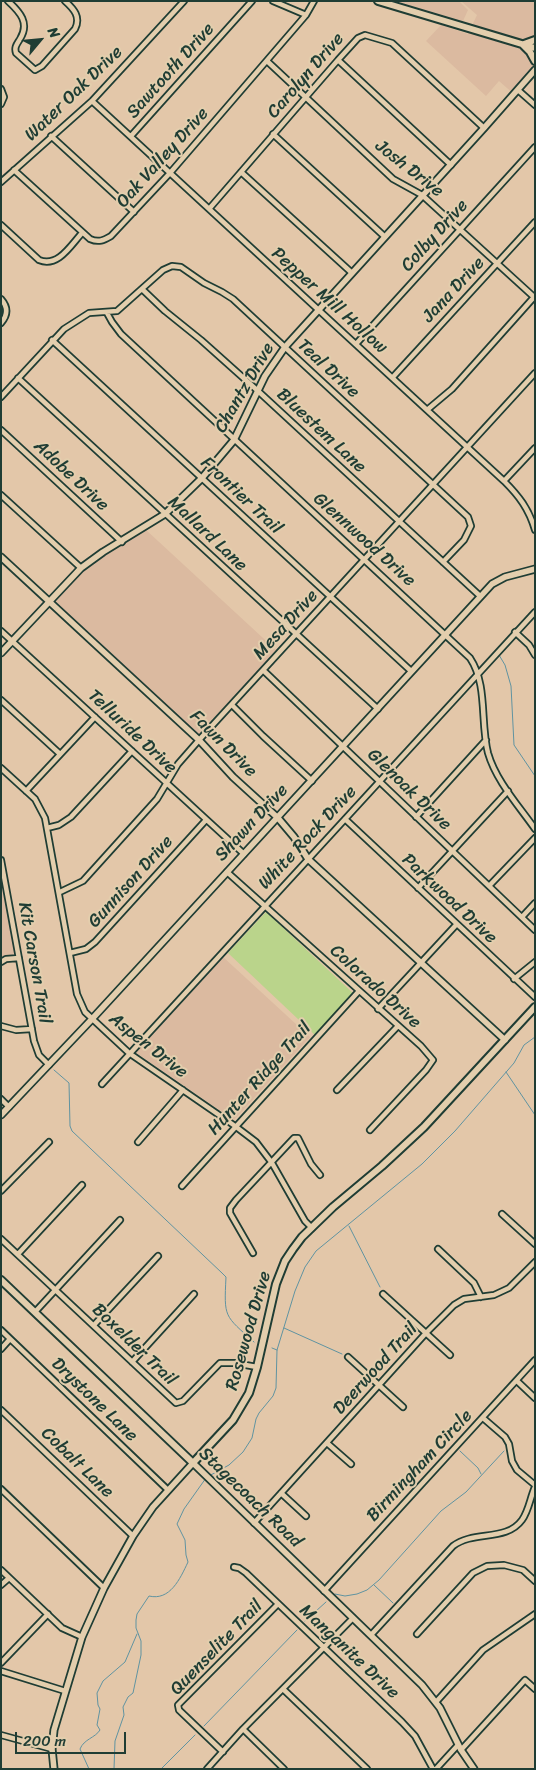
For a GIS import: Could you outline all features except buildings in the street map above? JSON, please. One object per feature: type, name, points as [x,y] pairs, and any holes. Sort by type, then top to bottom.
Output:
[{"type":"main road","points":[[378,1],[535,48]]},
{"type":"main road","points":[[522,44],[535,40]]},
{"type":"main road","points":[[522,44],[530,52],[535,62]]},
{"type":"main road","name":"Rosewood Drive","points":[[193,1463],[240,1411],[250,1393],[280,1272],[293,1248],[312,1228],[411,1139],[535,1007]]},
{"type":"main road","name":"Stagecoach Road","points":[[1,1280],[193,1463]]},
{"type":"street","points":[[8,1],[18,10],[23,19],[24,31],[16,46],[16,53],[36,70],[42,66],[78,24],[73,8],[65,1]]},
{"type":"street","name":"Water Oak Drive","points":[[1,182],[92,101],[184,1]]},
{"type":"street","name":"Sawtooth Drive","points":[[131,136],[252,1]]},
{"type":"street","points":[[273,1],[306,15]]},
{"type":"street","name":"Oak Valley Drive","points":[[14,170],[90,240],[100,242],[111,236],[170,174],[306,15],[314,1]]},
{"type":"street","name":"Carolyn Drive","points":[[209,209],[338,60],[358,38],[365,35],[392,43],[484,128]]},
{"type":"street","points":[[338,60],[451,165]]},
{"type":"street","name":"Josh Drive","points":[[267,61],[393,179],[422,194],[534,296]]},
{"type":"street","name":"Chantz Drive","points":[[1,653],[81,568],[164,514],[202,478],[234,440],[265,376],[285,348],[535,70]]},
{"type":"street","points":[[1,89],[4,98],[1,104]]},
{"type":"street","points":[[518,90],[535,106]]},
{"type":"street","name":"Pepper Mill Hollow","points":[[92,101],[504,481],[522,500],[533,517],[535,530]]},
{"type":"street","points":[[274,134],[384,236]]},
{"type":"street","points":[[51,136],[134,212]]},
{"type":"street","name":"Colby Drive","points":[[356,344],[535,147]]},
{"type":"street","points":[[241,172],[352,273]]},
{"type":"street","name":"Jana Drive","points":[[393,377],[535,222]]},
{"type":"street","points":[[1,225],[39,260],[44,262],[50,262],[61,256],[82,233]]},
{"type":"street","name":"Teal Drive","points":[[1,397],[52,340],[72,324],[89,312],[117,311],[168,267],[177,265],[233,299],[468,517],[471,526],[464,540],[443,562]]},
{"type":"street","name":"Bluestem Lane","points":[[142,289],[258,391],[480,596]]},
{"type":"street","points":[[427,410],[452,389],[534,296]]},
{"type":"street","points":[[1,299],[6,308],[5,318],[1,323]]},
{"type":"street","name":"Glennwood Drive","points":[[107,312],[121,334],[470,658],[479,675],[486,740],[492,764],[508,791],[535,829]]},
{"type":"street","name":"Frontier Trail","points":[[52,340],[411,671]]},
{"type":"street","name":"Mesa Drive","points":[[60,892],[83,881],[157,799],[178,764],[199,740],[534,376]]},
{"type":"street","name":"Mallard Lane","points":[[18,378],[378,709]]},
{"type":"street","name":"Adobe Drive","points":[[1,430],[122,542]]},
{"type":"street","points":[[504,481],[535,448]]},
{"type":"street","points":[[1,495],[81,568]]},
{"type":"street","name":"Fawn Drive","points":[[1,557],[199,740],[233,777],[278,818],[294,837],[308,859],[504,1040]]},
{"type":"street","name":"Shawn Drive","points":[[1,1115],[50,1066],[480,596],[497,580],[535,569]]},
{"type":"street","name":"White Rock Drive","points":[[102,1084],[535,612]]},
{"type":"street","name":"Telluride Drive","points":[[1,631],[244,854]]},
{"type":"street","points":[[516,632],[529,645],[535,655]]},
{"type":"street","name":"Glenoak Drive","points":[[264,671],[535,930]]},
{"type":"street","points":[[1,700],[60,754]]},
{"type":"street","points":[[232,705],[312,781]]},
{"type":"street","points":[[26,791],[95,717]]},
{"type":"street","points":[[416,817],[486,740]]},
{"type":"street","points":[[47,828],[59,825],[71,817],[132,751]]},
{"type":"street","name":"Aspen Drive","points":[[1,768],[35,799],[42,810],[60,892],[79,1001],[85,1012],[129,1053],[256,1142],[272,1163],[305,1221],[312,1228]]},
{"type":"street","points":[[418,888],[508,791]]},
{"type":"street","name":"Parkwood Drive","points":[[345,819],[535,997]]},
{"type":"street","name":"Gunnison Drive","points":[[70,954],[86,949],[95,942],[206,820]]},
{"type":"street","points":[[489,886],[535,838]]},
{"type":"street","name":"Kit Carson Trail","points":[[1,860],[36,1049],[42,1059],[50,1066]]},
{"type":"street","name":"Colorado Drive","points":[[227,872],[421,1046],[432,1060],[426,1070],[370,1130]]},
{"type":"street","points":[[522,918],[535,903]]},
{"type":"street","points":[[378,1009],[456,925]]},
{"type":"street","points":[[1,962],[6,959],[19,958]]},
{"type":"street","points":[[514,979],[535,962]]},
{"type":"street","name":"Hunter Ridge Trail","points":[[182,1186],[359,991]]},
{"type":"street","points":[[1,1026],[16,1030],[32,1030]]},
{"type":"street","points":[[337,1090],[397,1026]]},
{"type":"street","points":[[138,1142],[183,1090]]},
{"type":"street","points":[[1,1100],[9,1107]]},
{"type":"street","points":[[253,1253],[230,1213],[230,1208],[294,1138],[298,1138],[311,1164],[320,1175]]},
{"type":"street","points":[[1,1191],[49,1142]]},
{"type":"street","points":[[18,1254],[82,1185]]},
{"type":"street","points":[[502,1214],[535,1244]]},
{"type":"street","points":[[35,1312],[120,1220]]},
{"type":"street","name":"Boxelder Trail","points":[[1,1239],[176,1403],[183,1401],[220,1363],[234,1362],[257,1367]]},
{"type":"street","points":[[438,1249],[474,1283],[481,1297]]},
{"type":"street","points":[[94,1325],[158,1256]]},
{"type":"street","name":"Deerwood Trail","points":[[254,1523],[426,1333],[454,1305],[464,1300],[494,1296],[509,1288],[535,1262]]},
{"type":"street","points":[[132,1362],[194,1294]]},
{"type":"street","points":[[383,1294],[450,1355]]},
{"type":"street","name":"Drystone Lane","points":[[1,1330],[168,1490]]},
{"type":"street","points":[[1,1349],[10,1339]]},
{"type":"street","points":[[348,1357],[403,1407]]},
{"type":"street","name":"Birmingham Circle","points":[[324,1591],[535,1360]]},
{"type":"street","points":[[517,1381],[535,1398]]},
{"type":"street","name":"Cobalt Lane","points":[[1,1410],[133,1536]]},
{"type":"street","points":[[371,1635],[453,1546],[462,1540],[512,1530],[524,1516],[535,1486],[517,1470],[512,1461],[510,1444],[505,1437],[483,1418]]},
{"type":"street","points":[[328,1443],[351,1464]]},
{"type":"street","name":"Stagecoach Road","points":[[193,1463],[422,1684],[436,1702],[459,1747],[474,1769]]},
{"type":"street","name":"Rosewood Drive","points":[[54,1769],[52,1749],[54,1730],[82,1638],[104,1588],[133,1536],[152,1507],[193,1463]]},
{"type":"street","points":[[1,1490],[104,1588]]},
{"type":"street","points":[[282,1493],[306,1516]]},
{"type":"street","points":[[417,1634],[474,1572],[486,1566],[504,1565],[523,1570],[535,1581]]},
{"type":"street","name":"Manganite Drive","points":[[234,1567],[246,1573],[411,1730],[434,1769]]},
{"type":"street","points":[[1,1570],[62,1628],[82,1638]]},
{"type":"street","points":[[1,1585],[9,1578]]},
{"type":"street","name":"Quenselite Trail","points":[[223,1752],[178,1710],[178,1705],[278,1604]]},
{"type":"street","points":[[1,1663],[48,1614]]},
{"type":"street","points":[[436,1702],[483,1650],[535,1614]]},
{"type":"street","points":[[207,1769],[243,1729],[353,1618]]},
{"type":"street","points":[[1,1671],[65,1691]]},
{"type":"street","points":[[434,1769],[459,1747],[525,1680],[535,1689]]},
{"type":"street","points":[[283,1689],[367,1769]]},
{"type":"street","points":[[243,1729],[284,1769]]},
{"type":"street","points":[[1,1735],[52,1749]]},
{"type":"shaded area","points":[[395,1],[459,1],[468,10],[463,21]]},
{"type":"shaded area","points":[[461,1],[535,1],[535,73],[515,95],[499,81],[486,96],[426,41],[441,25],[468,34],[477,15]]},
{"type":"shaded area","points":[[145,529],[276,650],[198,735],[53,601],[89,565]]},
{"type":"shaded area","points":[[1,882],[15,954],[1,957]]},
{"type":"shaded area","points":[[222,956],[310,1037],[234,1120],[135,1052]]},
{"type":"green space","points":[[266,912],[355,995],[317,1037],[228,953]]},
{"type":"waterway","points":[[499,655],[505,665],[511,686],[514,745],[535,776]]},
{"type":"waterway","points":[[209,1476],[229,1465],[243,1452],[252,1438],[259,1413],[273,1396],[276,1388],[277,1350],[295,1291],[305,1267],[316,1251],[422,1164],[455,1131],[514,1063],[524,1045],[535,1037]]},
{"type":"waterway","points":[[54,1070],[69,1083],[70,1126],[72,1131],[226,1277],[225,1301],[228,1315],[254,1342]]},
{"type":"waterway","points":[[506,1072],[535,1115]]},
{"type":"waterway","points":[[349,1226],[380,1287]]},
{"type":"waterway","points":[[284,1328],[342,1354]]},
{"type":"waterway","points":[[272,1348],[277,1350]]},
{"type":"waterway","points":[[460,1451],[478,1468],[481,1474]]},
{"type":"waterway","points":[[335,1594],[345,1596],[357,1594],[367,1590],[379,1580],[441,1511],[466,1492],[504,1451]]},
{"type":"waterway","points":[[114,1769],[115,1741],[124,1715],[123,1707],[128,1697],[133,1693],[141,1655],[141,1641],[136,1628],[137,1614],[149,1596],[156,1597],[168,1592],[178,1582],[185,1569],[188,1562],[185,1540],[177,1524],[184,1509],[206,1478]]},
{"type":"waterway","points":[[374,1585],[393,1603]]},
{"type":"waterway","points":[[305,1621],[326,1602]]},
{"type":"waterway","points":[[204,1726],[297,1630]]},
{"type":"waterway","points":[[89,1769],[80,1749],[84,1743],[100,1730],[97,1725],[100,1709],[97,1693],[103,1681],[125,1662],[137,1634]]},
{"type":"waterway","points":[[161,1769],[195,1735]]}]
